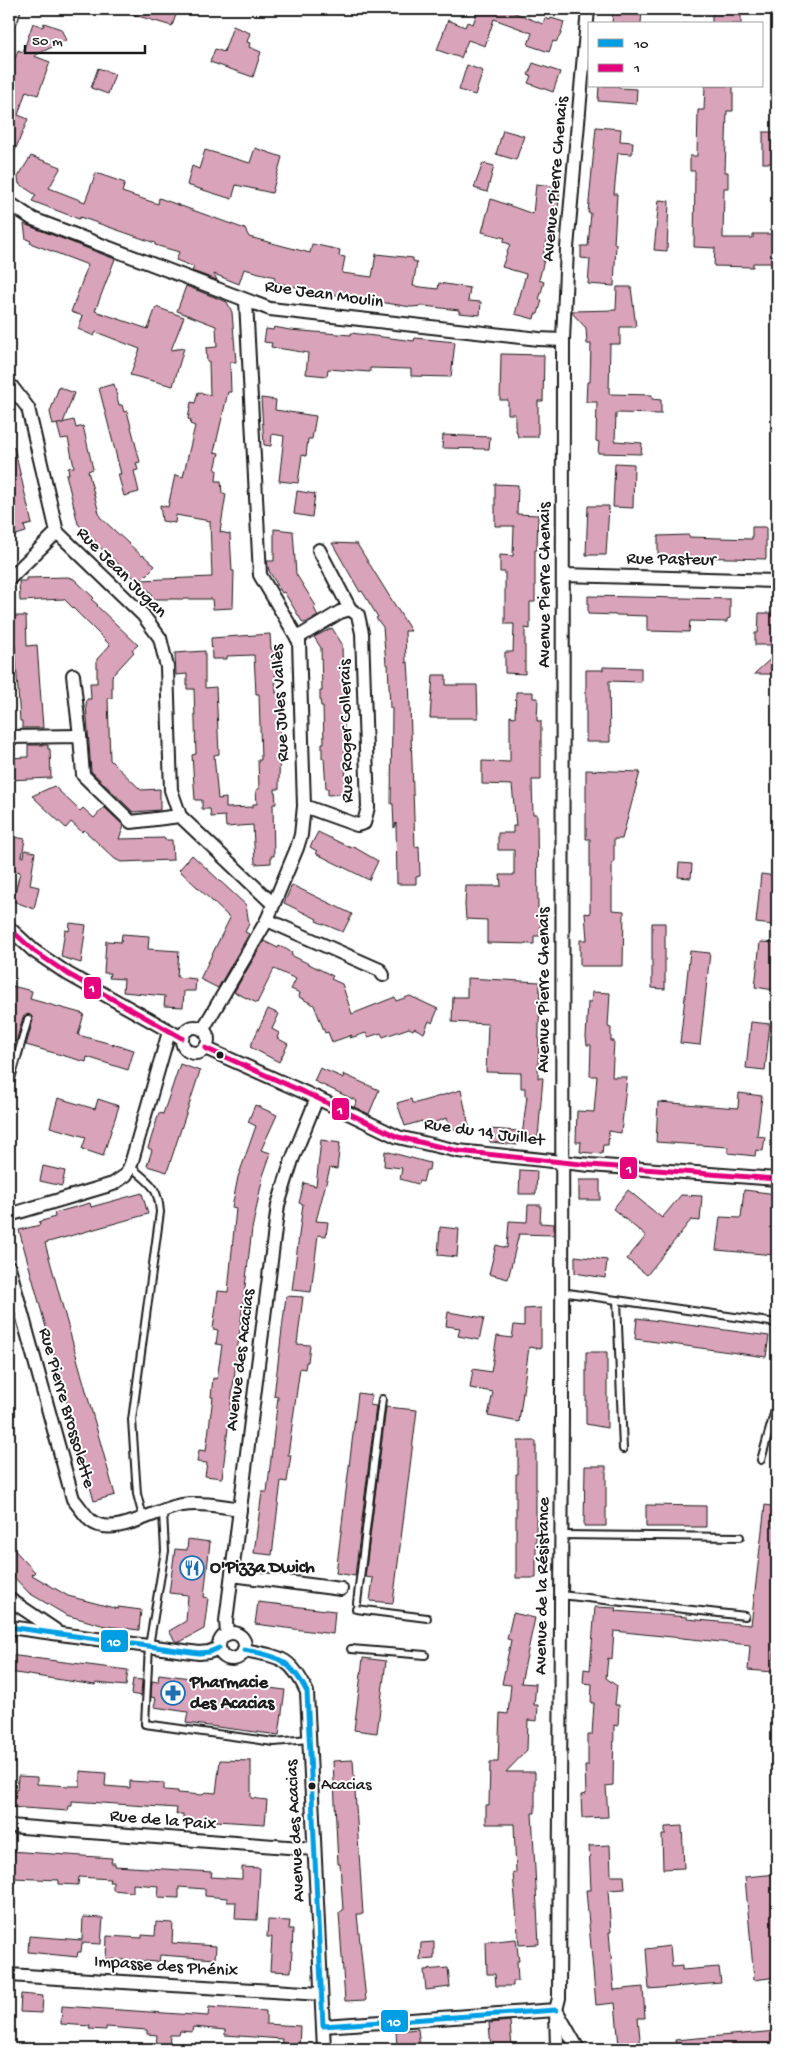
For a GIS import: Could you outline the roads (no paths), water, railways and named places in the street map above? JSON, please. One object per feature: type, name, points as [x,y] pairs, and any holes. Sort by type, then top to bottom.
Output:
[{"type":"main road","points":[[9,17],[11,9]]},
{"type":"street","name":"Avenue Pierre Chenais","points":[[562,1162],[563,340],[567,248],[588,9]]},
{"type":"street","name":"Rue Jean Moulin","points":[[9,203],[33,219],[270,309],[539,339],[563,340]]},
{"type":"street","name":"Rue Jules Vallès","points":[[203,1029],[267,920],[297,848],[301,835],[304,806],[299,641],[260,575],[246,300]]},
{"type":"street","name":"Rue Jean Jugan","points":[[9,385],[28,408],[57,532],[143,615],[160,638],[167,667],[172,790],[180,816],[273,904]]},
{"type":"street","points":[[9,579],[57,532]]},
{"type":"street","name":"Rue Roger Collerais","points":[[304,806],[357,825],[364,823],[368,807],[362,633],[358,615],[350,609],[319,550]]},
{"type":"street","name":"Rue Pasteur","points":[[563,575],[777,581]]},
{"type":"street","points":[[297,638],[340,612],[350,609]]},
{"type":"street","points":[[73,675],[83,775],[131,822],[180,816]]},
{"type":"street","points":[[9,737],[80,736]]},
{"type":"street","points":[[267,920],[380,970],[383,975]]},
{"type":"street","points":[[9,928],[34,951],[68,974],[169,1032],[185,1044],[199,1052],[205,1048],[208,1036],[203,1029],[190,1028],[184,1034],[185,1044]]},
{"type":"street","points":[[9,1215],[113,1184],[126,1175],[169,1032]]},
{"type":"street","points":[[162,1058],[185,1044]]},
{"type":"street","name":"Rue du 14 Juillet","points":[[205,1048],[408,1140],[458,1151],[562,1162],[777,1179]]},
{"type":"street","name":"Avenue des Acacias","points":[[227,1634],[226,1621],[278,1206],[292,1160],[317,1098]]},
{"type":"street","name":"Avenue de la Résistance","points":[[557,2049],[556,2010],[559,1976],[562,1162]]},
{"type":"street","name":"Rue Pierre Brossolette","points":[[9,1267],[73,1499],[92,1521],[104,1526],[125,1525],[181,1505],[199,1504],[240,1509]]},
{"type":"street","points":[[232,1575],[341,1589]]},
{"type":"street","points":[[9,1599],[32,1616],[62,1633]]},
{"type":"street","points":[[9,1627],[199,1653],[219,1648]]},
{"type":"street","points":[[227,1634],[240,1635],[245,1642],[244,1650],[239,1657],[231,1659],[224,1656],[219,1648],[221,1640],[227,1634]]},
{"type":"street","name":"Avenue des Acacias","points":[[244,1650],[281,1659],[298,1672],[307,1692],[324,2049]]},
{"type":"street","name":"Rue de la Paix","points":[[9,1826],[314,1849]]},
{"type":"street","name":"Impasse des Phénix","points":[[9,1975],[321,1994]]},
{"type":"street","points":[[323,2026],[556,2010],[578,2049]]},
{"type":"lane","points":[[9,1086],[28,1019]]},
{"type":"lane","points":[[130,1166],[152,1185],[159,1196],[160,1212],[132,1420],[137,1494],[143,1517]]},
{"type":"lane","points":[[561,1292],[777,1323]]},
{"type":"lane","points":[[617,1300],[623,1449]]},
{"type":"lane","points":[[382,1399],[356,1606],[427,1618]]},
{"type":"lane","points":[[761,1460],[777,1403]]},
{"type":"lane","points":[[163,1512],[165,1551],[149,1646],[145,1724],[274,1742],[309,1739]]},
{"type":"lane","points":[[561,1535],[740,1537]]},
{"type":"lane","points":[[560,1595],[745,1616]]},
{"type":"lane","points":[[351,1649],[425,1655]]},
{"type":"place","name":"O'Pizza Dwich","points":[[192,1568]]},
{"type":"place","name":"Pharmacie des Acacias","points":[[173,1693]]},
{"type":"place","name":"Acacias","points":[[312,1786]]}]
